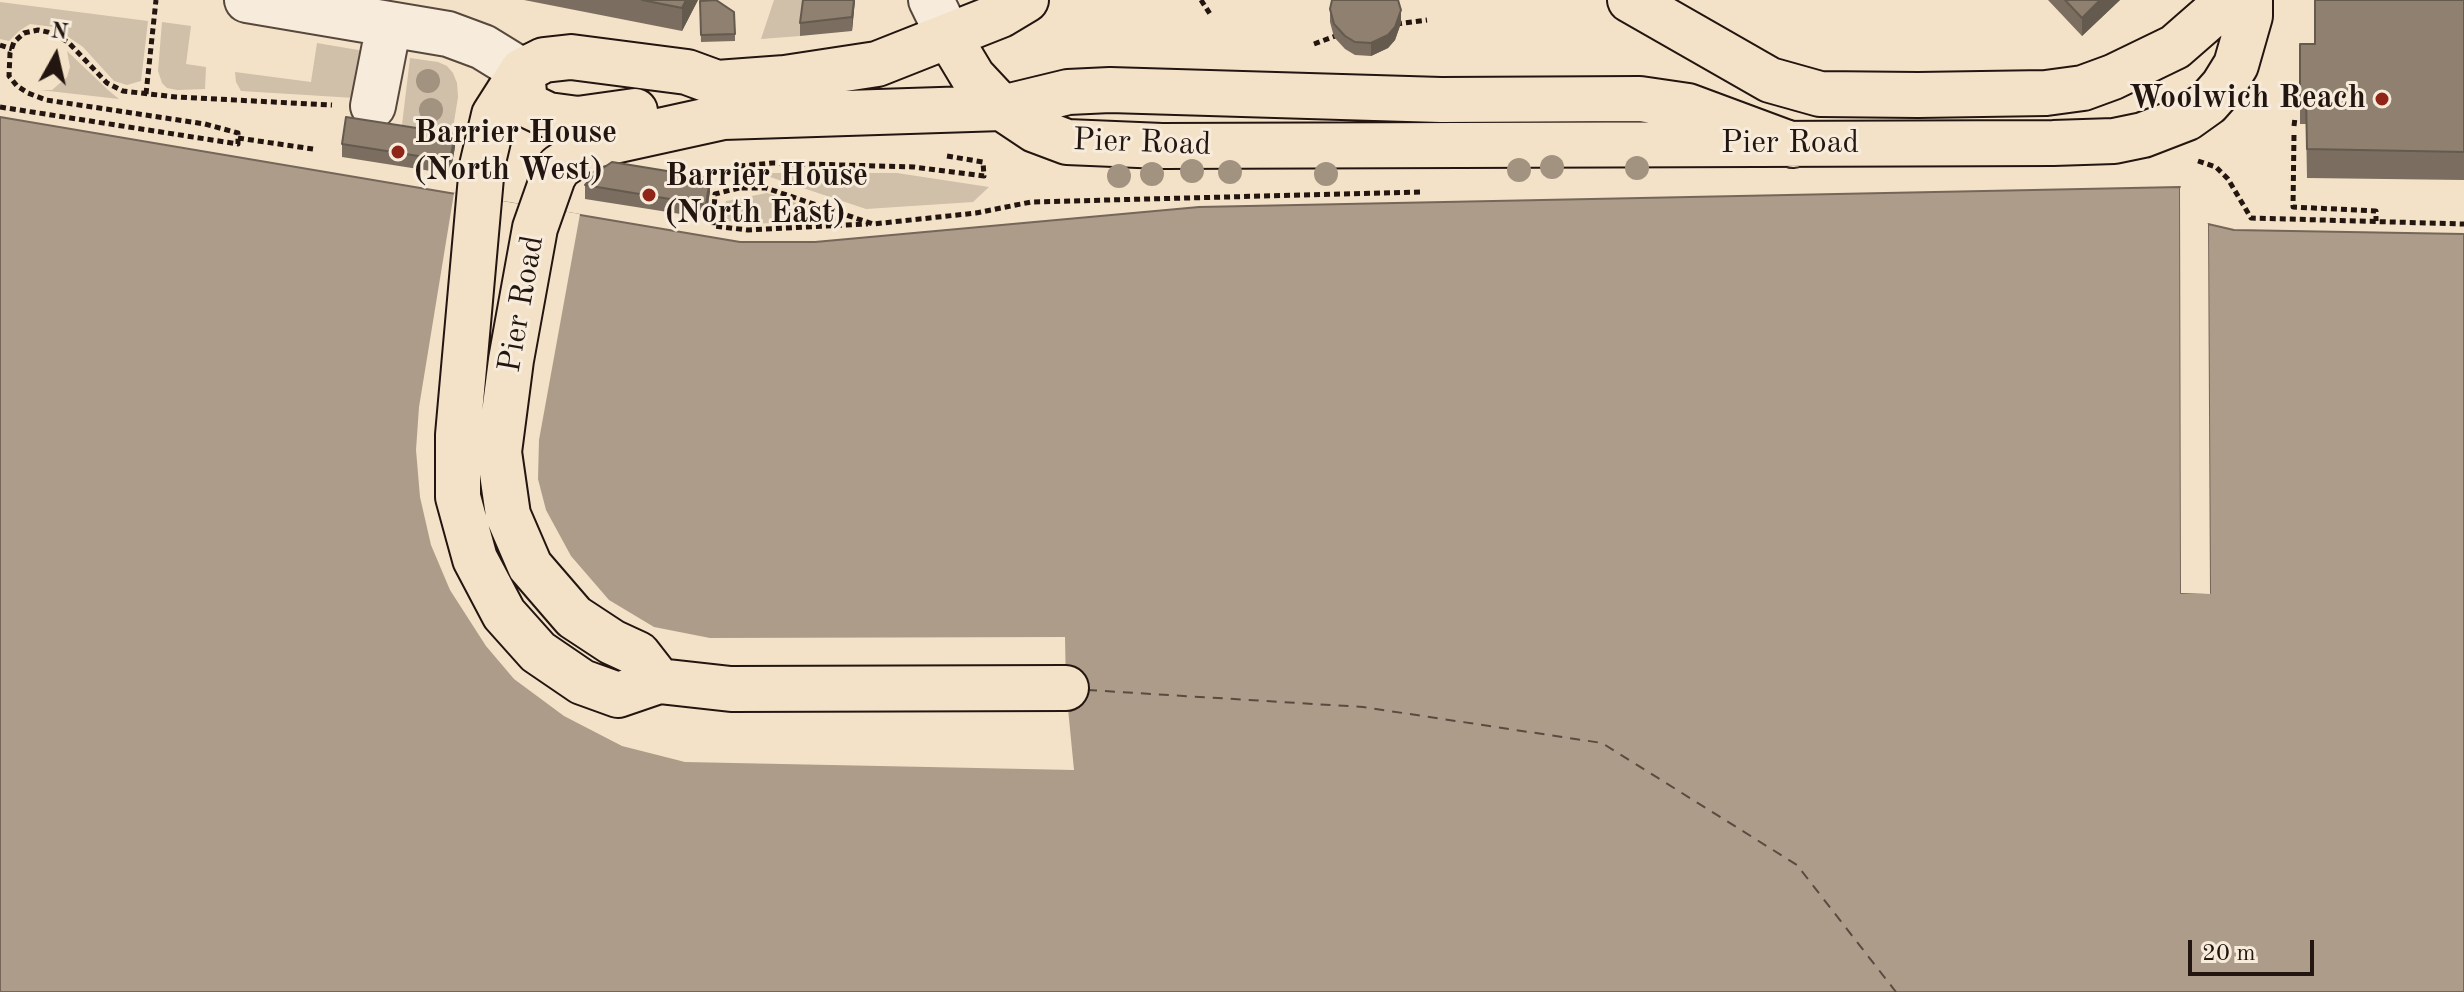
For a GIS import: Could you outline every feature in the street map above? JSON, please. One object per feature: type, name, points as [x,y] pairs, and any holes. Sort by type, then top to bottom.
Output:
[{"type":"highway","points":[[717,83],[687,100],[578,119],[548,115],[525,104],[522,71],[544,60],[571,57],[687,72],[717,83],[785,78],[877,64],[940,19],[1001,15],[1026,0]]},
{"type":"highway","name":"Pier Road","points":[[1630,0],[1770,80],[1820,94],[1918,95],[2046,93],[2083,88],[2175,47],[2214,13],[2223,0]]},
{"type":"highway","name":"Pier Road","points":[[659,681],[638,654],[612,642],[574,617],[530,566],[508,515],[499,452],[535,228],[553,177],[569,159],[591,146],[723,117],[1002,108],[1035,130],[1064,141],[1162,146],[2114,141],[2165,129],[2208,103],[2236,65],[2244,41],[2250,0]]},
{"type":"highway","points":[[940,19],[973,77],[1002,108]]},
{"type":"highway","name":"Pier Road","points":[[522,71],[494,115],[482,166],[458,435],[458,497],[475,559],[504,614],[538,652],[582,682],[618,695],[659,681],[761,689],[1066,688]]},
{"type":"street","points":[[247,0],[330,6],[389,24],[448,34],[483,47],[522,71]]},
{"type":"street","points":[[373,106],[389,24]]},
{"type":"path","points":[[146,94],[156,0]]},
{"type":"path","points":[[1201,0],[1210,14]]},
{"type":"path","points":[[1395,16],[1392,34],[1394,24],[1427,20]]},
{"type":"path","points":[[0,107],[238,144],[238,133],[205,124],[46,100],[17,86],[9,76],[8,65],[14,42],[24,33],[38,30],[52,33],[68,42],[107,83],[123,91],[373,106]]},
{"type":"path","points":[[1314,44],[1342,39]]},
{"type":"path","points":[[0,45],[12,49]]},
{"type":"path","points":[[2294,126],[2295,118]]},
{"type":"path","points":[[2294,135],[2293,207],[2376,211],[2376,221]]},
{"type":"path","points":[[238,138],[313,149]]},
{"type":"path","points":[[739,188],[740,166],[773,163],[914,167],[984,176],[983,162]]},
{"type":"path","points":[[873,224],[766,188],[739,188],[715,194],[713,226],[748,230],[873,224],[976,213]]},
{"type":"path","points":[[2251,218],[2464,224]]},
{"type":"shaded area","points":[[774,0],[804,0],[800,36],[761,39]]},
{"type":"shaded area","points":[[0,2],[148,21],[141,81],[127,85],[114,81],[83,47],[54,27],[30,24],[9,41],[0,39]]},
{"type":"shaded area","points":[[162,22],[191,26],[186,64],[206,67],[205,89],[177,90],[167,88],[162,83],[158,71]]},
{"type":"shaded area","points":[[317,43],[364,51],[355,98],[241,91],[236,82],[235,72],[311,82]]},
{"type":"shaded area","points":[[67,51],[119,99],[40,90],[52,90],[67,77],[70,67]]},
{"type":"shaded area","points":[[410,58],[438,62],[453,73],[458,97],[452,134],[402,125]]},
{"type":"shaded area","points":[[0,117],[740,242],[815,242],[1199,207],[2180,187],[2181,593],[2210,593],[2208,224],[2234,230],[2464,234],[2464,992],[0,992]]},
{"type":"shaded area","points":[[758,173],[897,173],[989,187],[973,202],[866,209]]},
{"type":"shaded area","points":[[767,193],[846,220],[748,224],[722,220],[726,201]]},
{"type":"pier","points":[[2180,187],[2184,192],[2185,589],[2206,590],[2206,221],[2208,224],[2210,594],[2181,593]]},
{"type":"pier","points":[[454,193],[580,214],[539,440],[538,479],[546,510],[571,556],[609,600],[654,627],[710,638],[1065,637],[1066,688],[1074,770],[685,762],[622,746],[564,716],[514,679],[486,646],[450,590],[431,545],[420,497],[416,450],[419,407]]},
{"type":"building","points":[[642,0],[686,0],[682,8]]},
{"type":"building","points":[[716,0],[734,12],[735,34],[701,35],[700,1]]},
{"type":"building","points":[[803,0],[854,0],[852,17],[800,23]]},
{"type":"building","points":[[1332,0],[1398,0],[1401,10],[1395,27],[1388,35],[1371,43],[1355,42],[1334,24],[1330,9]]},
{"type":"building","points":[[2065,0],[2100,0],[2082,18]]},
{"type":"building","name":"Woolwich Reach","points":[[2315,0],[2464,0],[2464,152],[2307,149],[2306,96],[2300,96],[2300,44],[2315,44]]},
{"type":"building","points":[[346,117],[455,134],[450,161],[342,144]]},
{"type":"building","points":[[612,162],[710,178],[706,205],[585,185]]},
{"type":"ferry route","points":[[1087,690],[1363,707],[1602,743],[1797,865],[1896,992]]},
{"type":"place","name":"Woolwich Reach","points":[[2382,99]]},
{"type":"place","name":"Barrier House (North West)","points":[[398,152]]},
{"type":"place","name":"Barrier House (North East)","points":[[649,195]]}]
